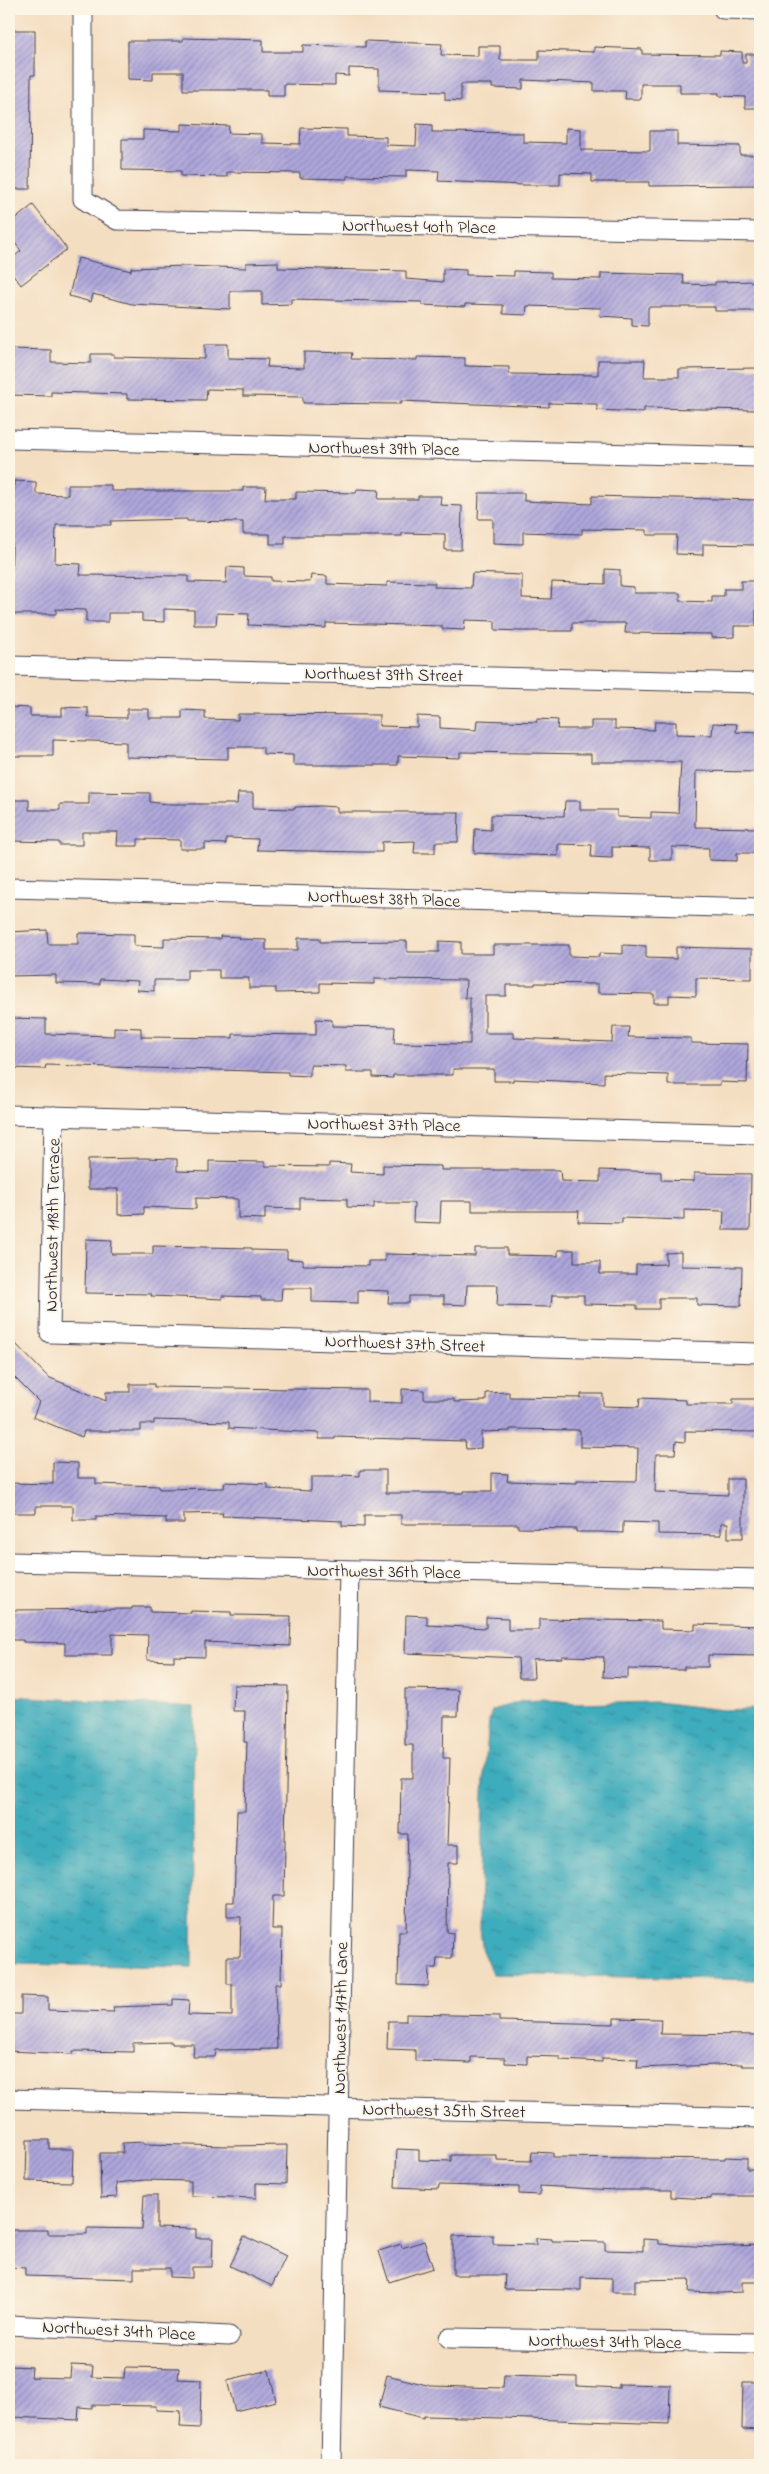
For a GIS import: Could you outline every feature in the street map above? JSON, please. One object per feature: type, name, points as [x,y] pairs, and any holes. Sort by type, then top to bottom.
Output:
[{"type":"street","name":"Northwest 40th Place","points":[[83,9],[84,198],[117,220],[760,232]]},
{"type":"street","points":[[722,9],[760,10]]},
{"type":"street","name":"Northwest 39th Place","points":[[9,439],[760,457]]},
{"type":"street","name":"Northwest 39th Street","points":[[9,666],[760,683]]},
{"type":"street","name":"Northwest 38th Place","points":[[9,888],[760,908]]},
{"type":"street","name":"Northwest 37th Place","points":[[9,1115],[760,1134]]},
{"type":"street","name":"Northwest 118th Terrace","points":[[50,1333],[54,1116]]},
{"type":"street","name":"Northwest 37th Street","points":[[50,1333],[760,1354]]},
{"type":"street","name":"Northwest 36th Place","points":[[9,1562],[760,1579]]},
{"type":"street","name":"Northwest 117th Lane","points":[[331,2465],[349,1571]]},
{"type":"street","name":"Northwest 35th Street","points":[[9,2099],[760,2118]]},
{"type":"street","name":"Northwest 34th Place","points":[[9,2325],[229,2336]]},
{"type":"street","name":"Northwest 34th Place","points":[[449,2338],[760,2343]]},
{"type":"water","points":[[9,1696],[194,1707],[192,1967],[9,1964]]},
{"type":"water","points":[[543,1700],[575,1704],[657,1702],[723,1710],[760,1709],[760,1980],[493,1974],[483,1953],[480,1929],[483,1793],[489,1721],[492,1710],[523,1701]]},
{"type":"building","points":[[9,30],[35,30],[35,75],[31,75],[30,189],[9,189]]},
{"type":"building","points":[[183,38],[263,40],[263,52],[303,52],[303,45],[365,47],[365,41],[442,44],[441,55],[478,56],[478,46],[500,46],[500,60],[539,60],[539,50],[594,52],[594,47],[642,49],[642,54],[720,55],[720,51],[742,52],[742,63],[746,63],[746,54],[760,54],[760,108],[745,108],[745,97],[719,96],[719,93],[680,93],[680,84],[641,84],[641,99],[625,99],[626,91],[594,91],[594,83],[523,80],[523,89],[492,88],[492,84],[461,84],[461,101],[445,100],[445,92],[379,90],[379,69],[349,68],[349,76],[335,75],[335,85],[284,84],[284,96],[267,96],[267,90],[183,90],[183,72],[153,72],[153,80],[128,79],[128,41],[183,41]]},
{"type":"building","points":[[182,124],[229,126],[228,133],[262,134],[262,143],[300,144],[301,128],[347,129],[347,136],[386,137],[386,145],[416,146],[417,124],[432,125],[432,132],[523,133],[523,142],[566,143],[566,128],[581,129],[581,150],[650,151],[650,131],[677,131],[677,145],[740,146],[740,155],[760,155],[760,185],[649,186],[649,182],[592,182],[592,174],[560,173],[560,185],[523,185],[438,181],[439,171],[406,170],[406,177],[347,176],[347,179],[300,178],[300,173],[227,172],[227,177],[181,176],[181,171],[122,170],[122,139],[143,139],[143,130],[182,131]]},
{"type":"building","points":[[33,205],[67,249],[21,285],[9,269],[9,261],[21,251],[9,235],[9,224]]},
{"type":"building","points":[[78,258],[131,271],[131,268],[185,266],[246,268],[246,263],[278,262],[278,268],[406,271],[406,279],[443,282],[443,269],[466,270],[466,275],[514,276],[514,271],[551,272],[551,278],[601,279],[601,273],[683,275],[684,284],[715,285],[715,282],[759,281],[759,311],[715,311],[715,307],[648,307],[648,326],[632,325],[632,318],[600,316],[601,308],[527,306],[526,315],[503,314],[503,305],[465,304],[465,307],[422,305],[422,302],[291,299],[291,304],[262,305],[262,291],[230,291],[230,309],[132,304],[93,294],[91,302],[69,296]]},
{"type":"building","points":[[205,344],[228,344],[228,358],[268,359],[267,367],[304,368],[304,352],[352,353],[351,359],[417,360],[417,357],[465,358],[465,366],[509,367],[509,374],[598,375],[598,360],[645,360],[644,377],[679,377],[679,369],[759,368],[758,410],[644,408],[644,412],[597,410],[597,404],[549,403],[549,407],[401,401],[401,404],[303,403],[303,397],[243,396],[243,390],[207,389],[206,400],[127,399],[127,394],[51,392],[51,396],[9,395],[9,349],[51,350],[51,362],[91,363],[91,354],[114,354],[114,357],[205,359]]},
{"type":"building","points":[[14,481],[36,482],[36,494],[68,495],[68,485],[111,485],[111,491],[243,491],[243,487],[266,487],[265,499],[296,499],[296,492],[356,493],[357,489],[379,490],[378,499],[418,499],[418,496],[441,496],[440,505],[462,506],[461,550],[445,550],[445,534],[402,533],[402,536],[285,536],[285,544],[270,544],[270,534],[243,534],[243,522],[187,521],[187,519],[111,521],[111,525],[56,525],[55,563],[81,564],[80,575],[188,576],[188,582],[226,583],[227,567],[244,568],[244,576],[271,577],[271,581],[310,582],[311,575],[327,576],[327,584],[387,586],[387,582],[435,583],[434,587],[471,588],[472,573],[522,575],[522,598],[551,599],[552,582],[605,584],[605,569],[620,570],[620,586],[634,587],[634,593],[680,593],[680,601],[712,602],[712,596],[724,596],[724,589],[741,589],[741,581],[756,581],[756,626],[734,626],[734,637],[712,638],[712,634],[625,633],[626,623],[572,623],[572,631],[521,631],[495,630],[495,621],[465,620],[464,630],[442,629],[442,626],[372,624],[326,623],[326,628],[248,625],[249,614],[217,613],[216,625],[194,625],[194,610],[164,609],[164,622],[142,621],[142,613],[108,613],[108,622],[86,622],[86,610],[56,609],[56,614],[10,614]]},
{"type":"building","points":[[479,493],[524,493],[524,501],[592,504],[592,496],[757,500],[756,545],[703,544],[703,555],[676,554],[677,535],[647,535],[647,530],[582,529],[582,534],[523,532],[523,544],[493,543],[493,519],[478,519]]},
{"type":"building","points":[[9,707],[30,708],[30,716],[62,716],[62,707],[88,708],[88,717],[127,718],[127,709],[149,709],[149,718],[182,718],[182,710],[205,711],[205,719],[238,720],[238,714],[380,715],[379,726],[417,727],[417,716],[440,717],[440,728],[476,730],[477,720],[537,722],[537,719],[558,720],[557,729],[591,729],[591,721],[615,721],[615,729],[654,730],[655,722],[676,722],[676,734],[712,735],[713,723],[737,724],[736,732],[759,733],[758,772],[696,771],[695,827],[757,828],[756,853],[737,853],[737,861],[709,860],[709,848],[672,847],[672,860],[650,860],[650,848],[612,847],[612,858],[591,857],[592,845],[558,844],[558,856],[474,853],[475,829],[491,830],[491,815],[564,816],[565,801],[580,801],[580,810],[617,810],[617,817],[651,818],[651,812],[678,813],[681,762],[591,762],[591,754],[460,752],[460,758],[398,756],[398,765],[293,765],[293,755],[263,754],[263,747],[228,747],[228,759],[126,757],[126,742],[53,740],[53,756],[9,756]]},
{"type":"building","points":[[89,792],[150,793],[150,802],[167,804],[237,804],[238,793],[253,793],[253,808],[295,809],[295,807],[321,806],[337,807],[337,812],[459,812],[458,842],[435,842],[435,853],[414,853],[415,841],[382,842],[382,852],[257,850],[258,839],[226,838],[226,844],[205,843],[205,849],[180,849],[180,840],[138,839],[138,846],[117,846],[118,832],[82,832],[82,845],[59,845],[59,842],[9,841],[9,800],[29,800],[29,810],[60,810],[60,804],[89,804]]},
{"type":"building","points":[[47,930],[48,944],[78,944],[78,933],[134,934],[134,946],[164,947],[164,938],[220,939],[220,936],[266,940],[266,950],[298,950],[298,938],[320,938],[320,942],[407,941],[407,952],[439,952],[439,941],[461,942],[461,954],[493,954],[493,945],[569,945],[569,956],[599,957],[599,953],[623,954],[623,945],[646,946],[646,958],[676,959],[676,947],[752,949],[752,979],[696,978],[696,996],[669,995],[669,1003],[654,1003],[654,994],[598,993],[598,984],[535,983],[535,985],[506,985],[506,996],[485,996],[485,1033],[514,1033],[514,1038],[612,1042],[613,1027],[629,1027],[628,1037],[691,1038],[691,1043],[748,1044],[747,1083],[720,1082],[720,1085],[668,1085],[668,1075],[604,1073],[604,1083],[513,1079],[513,1081],[494,1081],[494,1069],[453,1069],[453,1075],[393,1075],[393,1078],[373,1077],[373,1072],[346,1072],[346,1066],[310,1065],[310,1076],[288,1075],[288,1072],[46,1065],[45,1069],[9,1068],[9,1018],[46,1019],[46,1034],[114,1036],[114,1027],[141,1028],[141,1037],[233,1038],[233,1034],[316,1035],[316,1019],[332,1020],[332,1026],[395,1027],[394,1043],[470,1044],[470,998],[465,998],[466,980],[374,979],[374,984],[320,983],[320,992],[276,993],[276,988],[249,988],[249,978],[219,978],[219,970],[187,970],[187,980],[154,980],[154,991],[137,990],[138,981],[100,979],[100,984],[56,983],[56,975],[9,976],[9,932]]},
{"type":"building","points":[[88,1159],[177,1159],[177,1171],[209,1172],[209,1161],[265,1162],[265,1166],[329,1167],[329,1163],[351,1164],[350,1172],[383,1174],[383,1165],[441,1166],[441,1170],[560,1170],[561,1181],[600,1182],[600,1170],[661,1172],[661,1180],[694,1181],[694,1173],[751,1174],[750,1230],[723,1230],[724,1211],[684,1210],[684,1220],[622,1218],[622,1223],[578,1222],[579,1211],[472,1211],[472,1201],[441,1201],[440,1223],[413,1222],[414,1203],[374,1203],[374,1208],[347,1207],[347,1199],[300,1198],[300,1209],[265,1208],[265,1219],[238,1218],[238,1199],[196,1198],[196,1209],[144,1207],[144,1214],[118,1215],[118,1189],[88,1189]]},
{"type":"building","points":[[86,1239],[112,1240],[111,1254],[153,1254],[153,1246],[252,1248],[252,1250],[287,1251],[287,1259],[303,1260],[303,1265],[368,1266],[368,1261],[385,1261],[385,1254],[475,1256],[475,1248],[507,1248],[507,1255],[558,1256],[558,1250],[574,1250],[574,1262],[600,1262],[600,1274],[636,1274],[636,1265],[666,1264],[666,1253],[681,1252],[681,1266],[742,1267],[741,1306],[697,1305],[697,1298],[659,1298],[659,1309],[637,1309],[637,1305],[584,1304],[584,1295],[552,1295],[551,1307],[497,1306],[498,1285],[467,1285],[466,1305],[444,1304],[444,1296],[409,1296],[409,1303],[388,1303],[389,1291],[358,1290],[358,1303],[312,1302],[312,1288],[282,1288],[281,1300],[261,1300],[261,1297],[222,1296],[222,1299],[151,1296],[152,1294],[85,1293]]},
{"type":"building","points":[[9,1337],[48,1377],[106,1401],[106,1392],[130,1392],[130,1384],[154,1384],[154,1387],[367,1390],[367,1402],[402,1403],[402,1389],[424,1390],[424,1399],[454,1399],[454,1402],[486,1401],[486,1393],[509,1392],[509,1397],[581,1398],[581,1394],[603,1394],[603,1406],[639,1407],[640,1398],[686,1400],[686,1404],[733,1404],[733,1399],[760,1399],[760,1432],[685,1431],[685,1442],[676,1441],[675,1454],[656,1454],[655,1492],[728,1495],[728,1479],[743,1479],[743,1538],[728,1538],[728,1523],[721,1523],[721,1535],[658,1534],[658,1523],[623,1522],[623,1533],[576,1532],[576,1529],[518,1528],[518,1524],[401,1524],[401,1515],[364,1515],[364,1527],[342,1526],[342,1521],[222,1516],[223,1513],[184,1514],[184,1523],[166,1523],[166,1518],[96,1516],[96,1520],[73,1520],[73,1506],[36,1506],[36,1513],[9,1513],[9,1483],[53,1484],[53,1462],[78,1463],[78,1478],[96,1478],[96,1484],[159,1486],[159,1489],[224,1488],[225,1482],[268,1484],[268,1489],[311,1491],[311,1477],[360,1476],[360,1470],[386,1470],[386,1493],[464,1493],[464,1491],[492,1491],[492,1473],[508,1474],[507,1481],[577,1483],[577,1480],[637,1481],[638,1448],[580,1447],[580,1430],[510,1429],[510,1431],[481,1432],[481,1448],[466,1449],[465,1441],[335,1437],[335,1439],[319,1439],[319,1433],[229,1428],[229,1422],[154,1420],[154,1424],[141,1424],[141,1431],[84,1431],[82,1437],[33,1417],[39,1402],[9,1372]]},
{"type":"building","points":[[132,1607],[150,1607],[150,1612],[231,1612],[231,1615],[291,1616],[290,1646],[205,1642],[205,1657],[174,1656],[174,1661],[147,1660],[148,1635],[112,1634],[112,1655],[65,1655],[65,1643],[12,1640],[12,1610],[132,1609]]},
{"type":"building","points":[[406,1615],[427,1616],[427,1625],[486,1628],[486,1617],[508,1618],[508,1630],[539,1630],[539,1619],[661,1621],[661,1629],[695,1630],[695,1624],[760,1626],[760,1656],[708,1655],[708,1667],[684,1667],[684,1670],[628,1669],[628,1678],[603,1677],[604,1657],[562,1656],[562,1658],[533,1659],[534,1678],[519,1678],[518,1658],[405,1653]]},
{"type":"building","points":[[234,1685],[288,1686],[284,1896],[273,1896],[272,1929],[282,1929],[281,1984],[275,1984],[277,2049],[216,2050],[215,2057],[193,2057],[194,2044],[172,2044],[172,2042],[133,2043],[133,2052],[73,2051],[73,2054],[9,2051],[9,2014],[21,2014],[21,1996],[48,1997],[48,2010],[114,2012],[113,2007],[173,2005],[173,1999],[189,2000],[188,2015],[232,2016],[232,1984],[227,1984],[227,1957],[240,1957],[241,1917],[227,1917],[227,1902],[234,1902],[237,1811],[245,1811],[247,1742],[244,1742],[245,1711],[233,1711]]},
{"type":"building","points":[[405,1689],[459,1690],[458,1716],[444,1716],[443,1758],[450,1758],[447,1845],[458,1845],[458,1863],[448,1863],[447,1932],[453,1933],[452,1958],[437,1958],[436,1968],[429,1968],[428,1986],[398,1985],[399,1931],[406,1931],[408,1834],[400,1834],[401,1778],[413,1778],[413,1745],[405,1745]]},
{"type":"building","points":[[406,2014],[499,2016],[499,2021],[614,2024],[614,2018],[661,2019],[660,2034],[760,2035],[760,2066],[742,2066],[742,2064],[637,2068],[638,2059],[602,2058],[602,2062],[560,2060],[560,2057],[527,2056],[527,2064],[505,2063],[505,2058],[471,2057],[471,2063],[415,2061],[415,2050],[387,2049],[388,2021],[406,2021]]},
{"type":"building","points":[[27,2140],[49,2140],[49,2149],[73,2149],[72,2182],[26,2181]]},
{"type":"building","points":[[144,2142],[144,2144],[230,2146],[287,2145],[286,2184],[256,2183],[256,2198],[191,2196],[191,2181],[145,2180],[116,2183],[117,2197],[101,2198],[100,2153],[123,2153],[122,2143]]},
{"type":"building","points":[[397,2149],[419,2150],[419,2160],[451,2161],[451,2155],[497,2155],[497,2160],[531,2161],[532,2152],[553,2153],[553,2157],[747,2158],[747,2169],[760,2169],[760,2196],[711,2196],[711,2199],[671,2197],[671,2190],[615,2190],[540,2186],[540,2195],[519,2194],[519,2187],[439,2185],[438,2189],[395,2187]]},
{"type":"building","points":[[144,2195],[157,2195],[157,2228],[196,2229],[196,2238],[213,2238],[212,2267],[192,2267],[192,2278],[170,2277],[170,2268],[134,2268],[134,2279],[25,2276],[25,2268],[9,2267],[9,2230],[48,2230],[48,2234],[87,2234],[87,2228],[142,2229]]},
{"type":"building","points":[[493,2235],[493,2244],[536,2245],[536,2238],[552,2239],[552,2241],[605,2242],[605,2250],[643,2251],[643,2239],[659,2240],[659,2244],[711,2247],[760,2245],[760,2282],[742,2282],[742,2292],[721,2293],[689,2292],[690,2279],[635,2280],[635,2292],[612,2292],[612,2278],[581,2277],[581,2290],[504,2289],[505,2275],[453,2275],[453,2236]]},
{"type":"building","points":[[244,2236],[286,2256],[272,2286],[230,2266]]},
{"type":"building","points":[[424,2241],[433,2268],[389,2282],[379,2251],[401,2244],[402,2248]]},
{"type":"building","points":[[71,2365],[93,2366],[92,2377],[124,2378],[125,2367],[179,2368],[178,2379],[201,2380],[200,2428],[180,2427],[181,2411],[156,2410],[156,2406],[92,2405],[92,2408],[79,2407],[78,2420],[12,2417],[12,2408],[9,2408],[9,2366],[32,2367],[31,2377],[70,2378]]},
{"type":"building","points":[[269,2370],[276,2401],[235,2411],[227,2380]]},
{"type":"building","points":[[387,2375],[431,2386],[503,2388],[504,2375],[577,2377],[577,2386],[619,2388],[619,2384],[670,2385],[669,2424],[424,2416],[423,2418],[379,2407]]},
{"type":"building","points":[[743,2382],[760,2382],[760,2430],[742,2429]]}]
